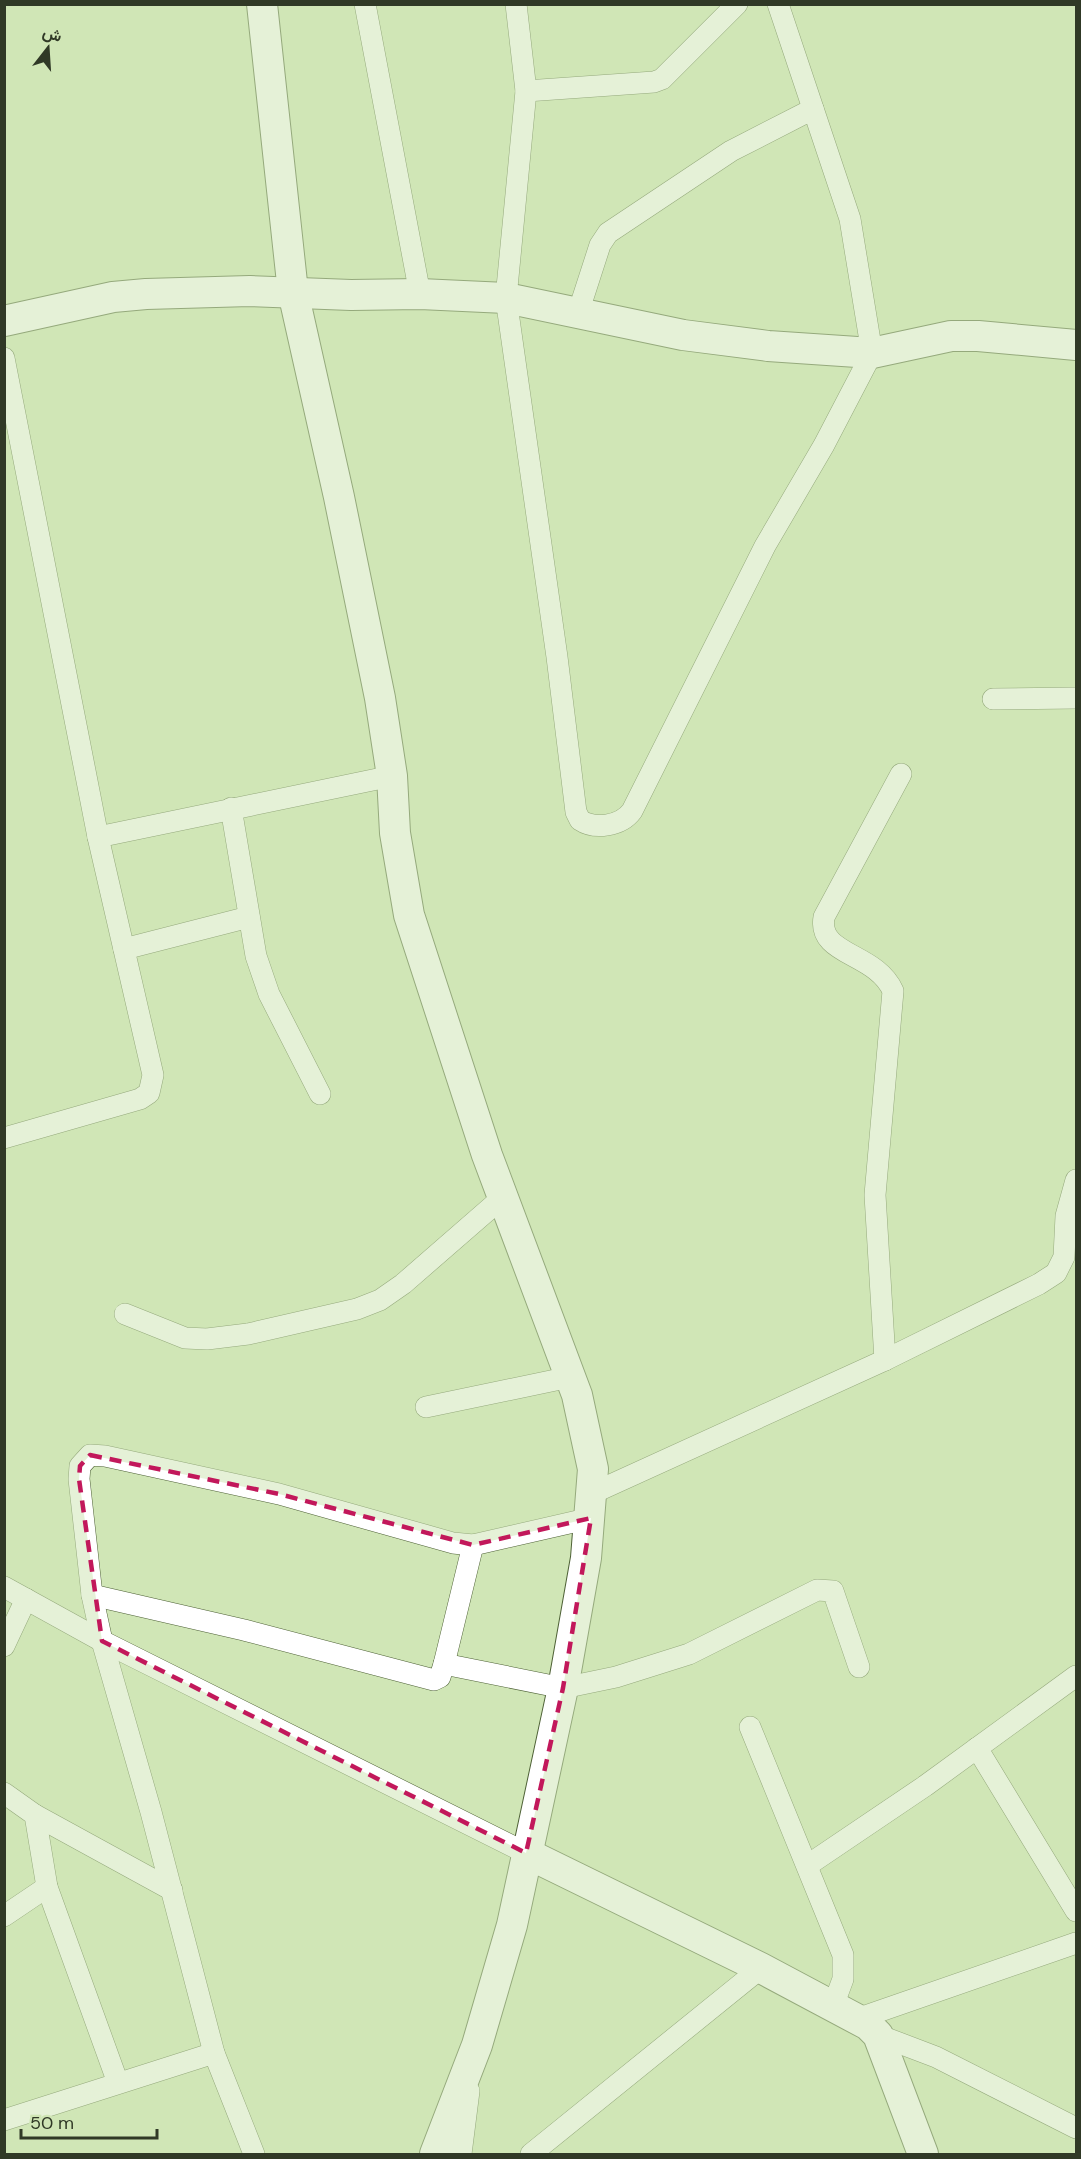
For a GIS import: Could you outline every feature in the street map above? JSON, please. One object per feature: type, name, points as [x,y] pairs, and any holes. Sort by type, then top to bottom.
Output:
[{"type":"main road","points":[[262,4],[293,292],[339,496],[392,776],[395,833],[409,915],[439,1013],[503,1197],[570,1377],[590,1448],[592,1505],[586,1558],[563,1688],[512,1925],[477,2046],[435,2154]]},
{"type":"main road","points":[[4,321],[113,297],[205,292],[420,294],[506,298],[693,337],[768,346],[872,353],[951,336],[978,336],[1077,345]]},
{"type":"main road","points":[[526,1853],[760,1968],[856,2020],[923,2154]]},
{"type":"street","points":[[365,4],[420,294]]},
{"type":"street","points":[[516,4],[526,91],[506,298],[557,657],[576,812],[580,820],[588,825],[621,821],[632,812],[760,556],[824,445],[872,353],[850,219],[778,4]]},
{"type":"street","points":[[526,91],[654,82],[662,79],[737,4]]},
{"type":"street","points":[[578,313],[600,245],[608,233],[730,151],[813,109]]},
{"type":"street","points":[[4,358],[98,837],[152,1063],[153,1085],[149,1093],[140,1099],[4,1138]]},
{"type":"street","points":[[993,699],[1077,698]]},
{"type":"street","points":[[885,1360],[875,1195],[893,991],[887,978],[879,970],[832,944],[825,937],[822,928],[824,917],[901,774]]},
{"type":"street","points":[[98,837],[231,807],[392,776]]},
{"type":"street","points":[[231,807],[256,956],[269,994],[320,1094]]},
{"type":"street","points":[[124,949],[249,917]]},
{"type":"street","points":[[1056,1273],[1064,1257],[1066,1216],[1077,1180]]},
{"type":"street","points":[[125,1314],[185,1338],[207,1339],[248,1334],[357,1309],[380,1300],[403,1284],[503,1197]]},
{"type":"street","points":[[254,2154],[214,2053],[172,1890],[102,1641],[92,1595],[79,1479],[80,1466],[90,1455],[105,1455],[279,1494],[453,1543],[473,1545],[592,1505],[1040,1284],[1077,1255]]},
{"type":"street","points":[[426,1407],[570,1377]]},
{"type":"street","points":[[92,1595],[244,1630],[434,1680],[440,1677],[444,1664],[473,1545]]},
{"type":"street","points":[[4,1587],[102,1641],[526,1853]]},
{"type":"street","points":[[444,1664],[563,1688],[616,1677],[689,1654],[824,1589],[833,1591],[859,1667]]},
{"type":"street","points":[[4,1646],[26,1599]]},
{"type":"street","points":[[808,1865],[977,1749],[1077,1676]]},
{"type":"street","points":[[750,1727],[843,1955],[843,1980],[856,2020],[1077,2128]]},
{"type":"street","points":[[977,1749],[1077,1911]]},
{"type":"street","points":[[4,1793],[35,1815],[172,1890]]},
{"type":"street","points":[[35,1815],[47,1887],[118,2083]]},
{"type":"street","points":[[4,1916],[47,1887]]},
{"type":"street","points":[[856,2020],[1077,1943]]},
{"type":"street","points":[[531,2154],[760,1968]]},
{"type":"street","points":[[461,2154],[477,2046]]},
{"type":"street","points":[[4,2120],[214,2053]]},
{"type":"highlighted area","points":[[90,1455],[279,1494],[473,1545],[591,1518],[563,1688],[526,1853],[102,1641],[79,1479],[80,1466]]}]
